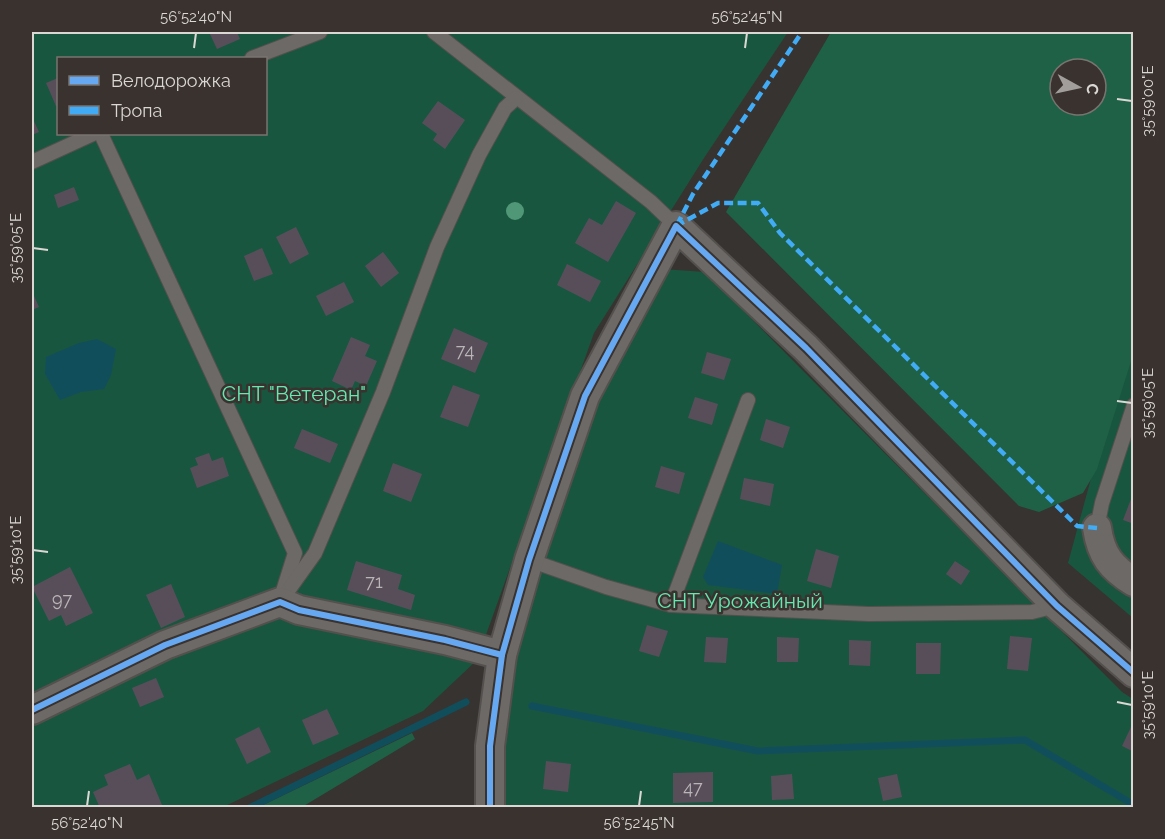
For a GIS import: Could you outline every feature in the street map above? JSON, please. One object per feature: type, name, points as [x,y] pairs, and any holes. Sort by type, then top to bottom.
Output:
[{"type":"street","points":[[490,807],[490,746],[502,655],[529,560],[585,396],[676,226],[806,348],[1057,606],[1134,673]]},
{"type":"street","points":[[1097,528],[1100,549],[1121,574],[1134,582]]},
{"type":"street","points":[[32,710],[165,645],[280,602],[299,610],[445,640],[502,655]]},
{"type":"lane","points":[[255,57],[320,32]]},
{"type":"lane","points":[[434,32],[651,202],[676,226]]},
{"type":"lane","points":[[280,602],[315,553],[383,393],[436,247],[479,155],[505,108],[516,98]]},
{"type":"lane","points":[[32,162],[91,135]]},
{"type":"lane","points":[[100,135],[295,552],[280,602]]},
{"type":"lane","points":[[671,605],[748,400]]},
{"type":"lane","points":[[1097,528],[1102,503],[1134,405]]},
{"type":"lane","points":[[529,560],[606,587],[671,605],[869,614],[1032,612],[1057,606]]},
{"type":"green space","name":"СНТ \"Ветеран\"","points":[[32,32],[788,32],[704,158],[594,333],[477,660],[423,711],[223,807],[32,807]]},
{"type":"green space","points":[[831,32],[1133,32],[1133,355],[1097,469],[1083,493],[1039,512],[1019,506],[726,212]]},
{"type":"green space","name":"СНТ Урожайный","points":[[662,269],[705,272],[1122,692],[1133,699],[1133,807],[503,808],[505,666],[591,400]]},
{"type":"green space","points":[[1133,324],[1133,618],[1068,563]]},
{"type":"green space","points":[[412,733],[415,739],[302,807],[259,807]]},
{"type":"water","points":[[97,339],[116,349],[111,375],[104,389],[81,392],[60,400],[45,374],[46,357],[79,343]]},
{"type":"water","points":[[718,541],[782,565],[777,594],[708,585],[703,577]]},
{"type":"building","points":[[209,32],[237,32],[240,39],[217,49]]},
{"type":"building","points":[[57,78],[56,106],[46,83]]},
{"type":"building","points":[[438,101],[465,120],[445,149],[433,140],[437,134],[422,123]]},
{"type":"building","points":[[32,117],[39,132],[32,135]]},
{"type":"building","points":[[74,187],[79,200],[58,208],[54,195]]},
{"type":"building","points":[[616,201],[636,213],[608,262],[575,243],[589,218],[602,225]]},
{"type":"building","points":[[296,227],[309,254],[290,264],[276,237]]},
{"type":"building","points":[[262,248],[273,274],[254,281],[244,256]]},
{"type":"building","points":[[383,252],[399,273],[381,287],[365,266]]},
{"type":"building","points":[[567,264],[601,281],[590,302],[557,285]]},
{"type":"building","points":[[344,282],[354,302],[326,316],[316,296]]},
{"type":"building","points":[[34,296],[39,307],[32,310],[32,297]]},
{"type":"building","points":[[454,328],[488,343],[475,373],[441,359]]},
{"type":"building","points":[[351,337],[370,345],[365,356],[377,361],[366,386],[355,381],[351,390],[332,381]]},
{"type":"building","points":[[707,352],[731,359],[724,380],[701,373]]},
{"type":"building","points":[[453,385],[480,395],[468,427],[440,417]]},
{"type":"building","points":[[695,397],[718,404],[712,425],[688,418]]},
{"type":"building","points":[[766,419],[790,427],[783,448],[760,440]]},
{"type":"building","points":[[302,429],[338,444],[330,463],[294,448]]},
{"type":"building","points":[[209,453],[212,461],[223,457],[229,476],[197,488],[190,468],[198,465],[195,458]]},
{"type":"building","points":[[393,463],[422,474],[411,502],[383,491]]},
{"type":"building","points":[[661,466],[685,473],[679,494],[655,487]]},
{"type":"building","points":[[744,478],[774,484],[770,506],[740,499]]},
{"type":"building","points":[[1131,499],[1134,500],[1134,524],[1123,520]]},
{"type":"building","points":[[816,549],[839,556],[831,588],[807,581]]},
{"type":"building","points":[[356,561],[402,575],[398,589],[415,595],[411,610],[347,590]]},
{"type":"building","points":[[955,561],[970,571],[961,585],[946,574]]},
{"type":"building","points":[[70,567],[93,613],[66,626],[61,615],[49,621],[32,587]]},
{"type":"building","points":[[171,584],[185,617],[161,628],[146,595]]},
{"type":"building","points":[[647,625],[668,631],[659,657],[639,651]]},
{"type":"building","points":[[1010,636],[1032,638],[1028,671],[1007,669]]},
{"type":"building","points":[[706,637],[728,638],[726,663],[704,662]]},
{"type":"building","points":[[777,637],[799,638],[798,662],[777,662]]},
{"type":"building","points":[[849,640],[871,641],[870,666],[849,665]]},
{"type":"building","points":[[916,643],[941,643],[940,674],[916,674]]},
{"type":"building","points":[[156,678],[164,697],[140,707],[132,688]]},
{"type":"building","points":[[327,709],[339,734],[313,745],[302,720]]},
{"type":"building","points":[[259,727],[271,752],[247,764],[235,739]]},
{"type":"building","points":[[1131,727],[1134,728],[1134,752],[1122,746]]},
{"type":"building","points":[[546,761],[571,764],[568,792],[543,789]]},
{"type":"building","points":[[130,764],[137,780],[149,774],[162,805],[156,808],[100,808],[93,792],[108,785],[104,775]]},
{"type":"building","points":[[713,772],[713,802],[673,803],[673,773]]},
{"type":"building","points":[[792,774],[794,799],[772,800],[771,776]]},
{"type":"building","points":[[897,774],[902,797],[883,801],[878,778]]},
{"type":"waterway","points":[[249,808],[466,702]]},
{"type":"waterway","points":[[532,706],[758,751],[1025,740],[1134,805]]},
{"type":"marked path","points":[[677,225],[693,194],[802,32]]},
{"type":"marked path","points":[[676,226],[718,203],[758,203],[780,233],[1077,526],[1097,528]]},
{"type":"cycle path","points":[[490,808],[490,746],[502,655],[529,560],[585,396],[676,226],[806,348],[1057,606],[1134,673]]},
{"type":"cycle path","points":[[32,710],[165,645],[280,602],[299,610],[445,640],[502,655]]}]
